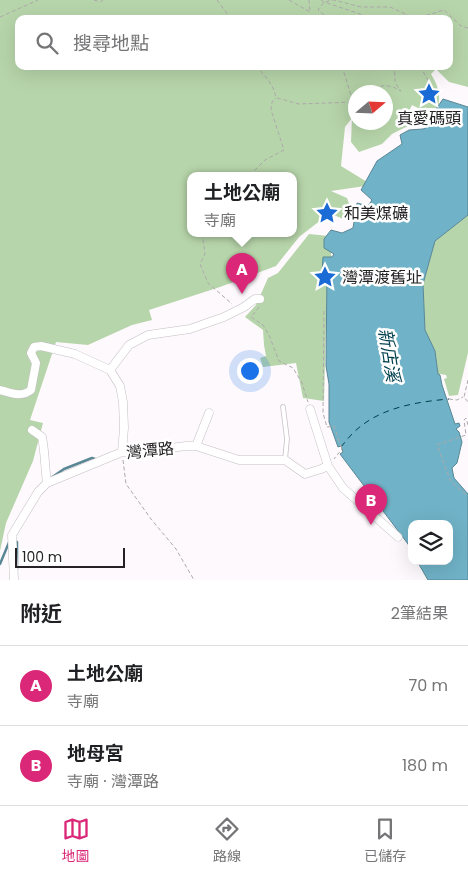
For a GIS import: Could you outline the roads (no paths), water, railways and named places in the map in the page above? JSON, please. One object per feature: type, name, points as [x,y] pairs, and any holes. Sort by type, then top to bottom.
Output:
[{"type":"street","points":[[110,370],[129,345],[148,335],[190,329],[224,317],[255,299],[260,299]]},
{"type":"street","points":[[0,390],[20,395],[26,394],[31,390],[36,364],[31,353],[34,348],[41,346],[75,354],[110,370],[120,386],[123,402],[124,428],[122,452]]},
{"type":"street","points":[[310,409],[328,466],[343,488],[398,537]]},
{"type":"street","points":[[196,446],[209,413]]},
{"type":"street","points":[[14,580],[12,535],[38,492],[46,483],[42,437],[32,430]]},
{"type":"street","name":"灣潭路","points":[[46,483],[122,452],[130,453],[196,446],[239,460],[285,460]]},
{"type":"street","points":[[285,460],[305,474],[328,466]]},
{"type":"lane","points":[[283,407],[287,439],[285,460]]},
{"type":"water","name":"新店溪","points":[[443,99],[468,107],[468,215],[435,241],[423,284],[425,330],[435,351],[438,374],[440,375],[455,424],[459,423],[460,426],[456,429],[462,442],[457,463],[452,468],[454,478],[468,494],[468,580],[428,580],[419,565],[453,565],[453,520],[408,520],[408,544],[340,454],[343,452],[341,446],[338,447],[329,422],[329,384],[326,366],[327,272],[322,272],[323,257],[332,257],[334,254],[324,248],[324,239],[331,230],[342,233],[353,228],[357,203],[368,206],[372,200],[361,190],[377,161],[402,144],[400,135],[409,130],[423,129],[433,125],[437,117],[436,109]]},
{"type":"waterway","points":[[48,480],[64,469],[92,458],[96,461]]},
{"type":"waterway","points":[[0,564],[10,540]]},
{"type":"waterway","points":[[17,542],[17,569]]},
{"type":"place","name":"真愛碼頭","points":[[429,94]]},
{"type":"place","name":"和美煤礦","points":[[327,213]]},
{"type":"place","name":"灣潭渡舊址","points":[[325,277]]},
{"type":"place","name":"土地公廟","points":[[242,294]]},
{"type":"place","name":"地母宮","points":[[371,525]]}]
